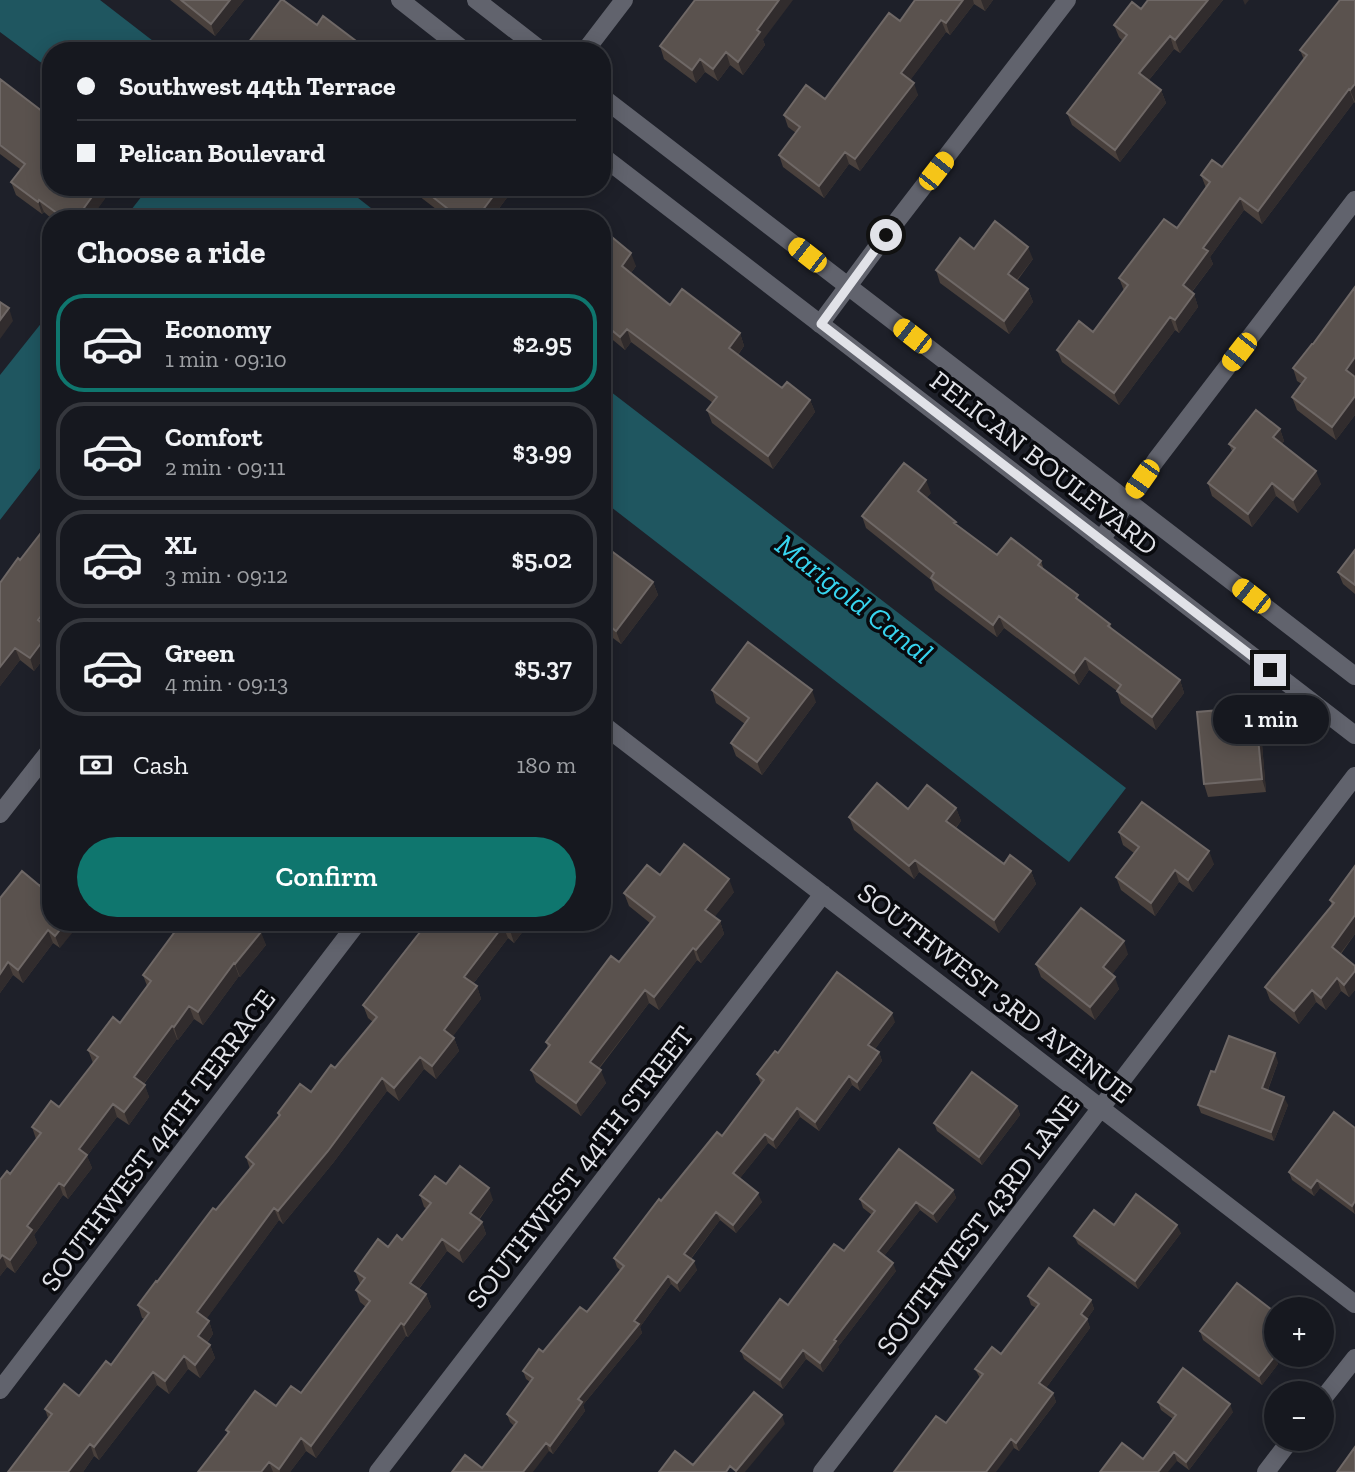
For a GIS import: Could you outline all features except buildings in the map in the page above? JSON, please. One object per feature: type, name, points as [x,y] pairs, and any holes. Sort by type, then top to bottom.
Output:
[{"type":"street","points":[[400,0],[454,42]]},
{"type":"street","points":[[476,0],[530,42]]},
{"type":"street","points":[[592,42],[624,0]]},
{"type":"street","points":[[821,324],[1067,0]]},
{"type":"street","name":"PELICAN BOULEVARD","points":[[611,104],[1355,676]]},
{"type":"street","name":"PELICAN BOULEVARD","points":[[611,163],[1355,735]]},
{"type":"street","points":[[1101,540],[1156,460],[1355,200]]},
{"type":"street","name":"SOUTHWEST 3RD AVENUE","points":[[611,731],[1355,1304]]},
{"type":"street","points":[[0,814],[42,760]]},
{"type":"street","name":"SOUTHWEST 43RD LANE","points":[[822,1472],[1355,776]]},
{"type":"street","name":"SOUTHWEST 44TH STREET","points":[[378,1472],[823,894]]},
{"type":"street","name":"SOUTHWEST 44TH TERRACE","points":[[0,1390],[351,931]]},
{"type":"street","points":[[1334,1385],[1355,1358]]},
{"type":"street","points":[[1266,1472],[1282,1451]]},
{"type":"water","points":[[0,0],[100,0],[154,42],[42,42],[42,63],[0,32]]},
{"type":"water","points":[[142,196],[356,196],[373,210],[131,210]]},
{"type":"water","points":[[42,322],[42,466],[0,520],[0,375]]},
{"type":"water","name":"Marigold Canal","points":[[611,392],[1126,788],[1069,862],[611,507]]},
{"type":"route","points":[[886,235],[821,324],[1270,670]]}]
